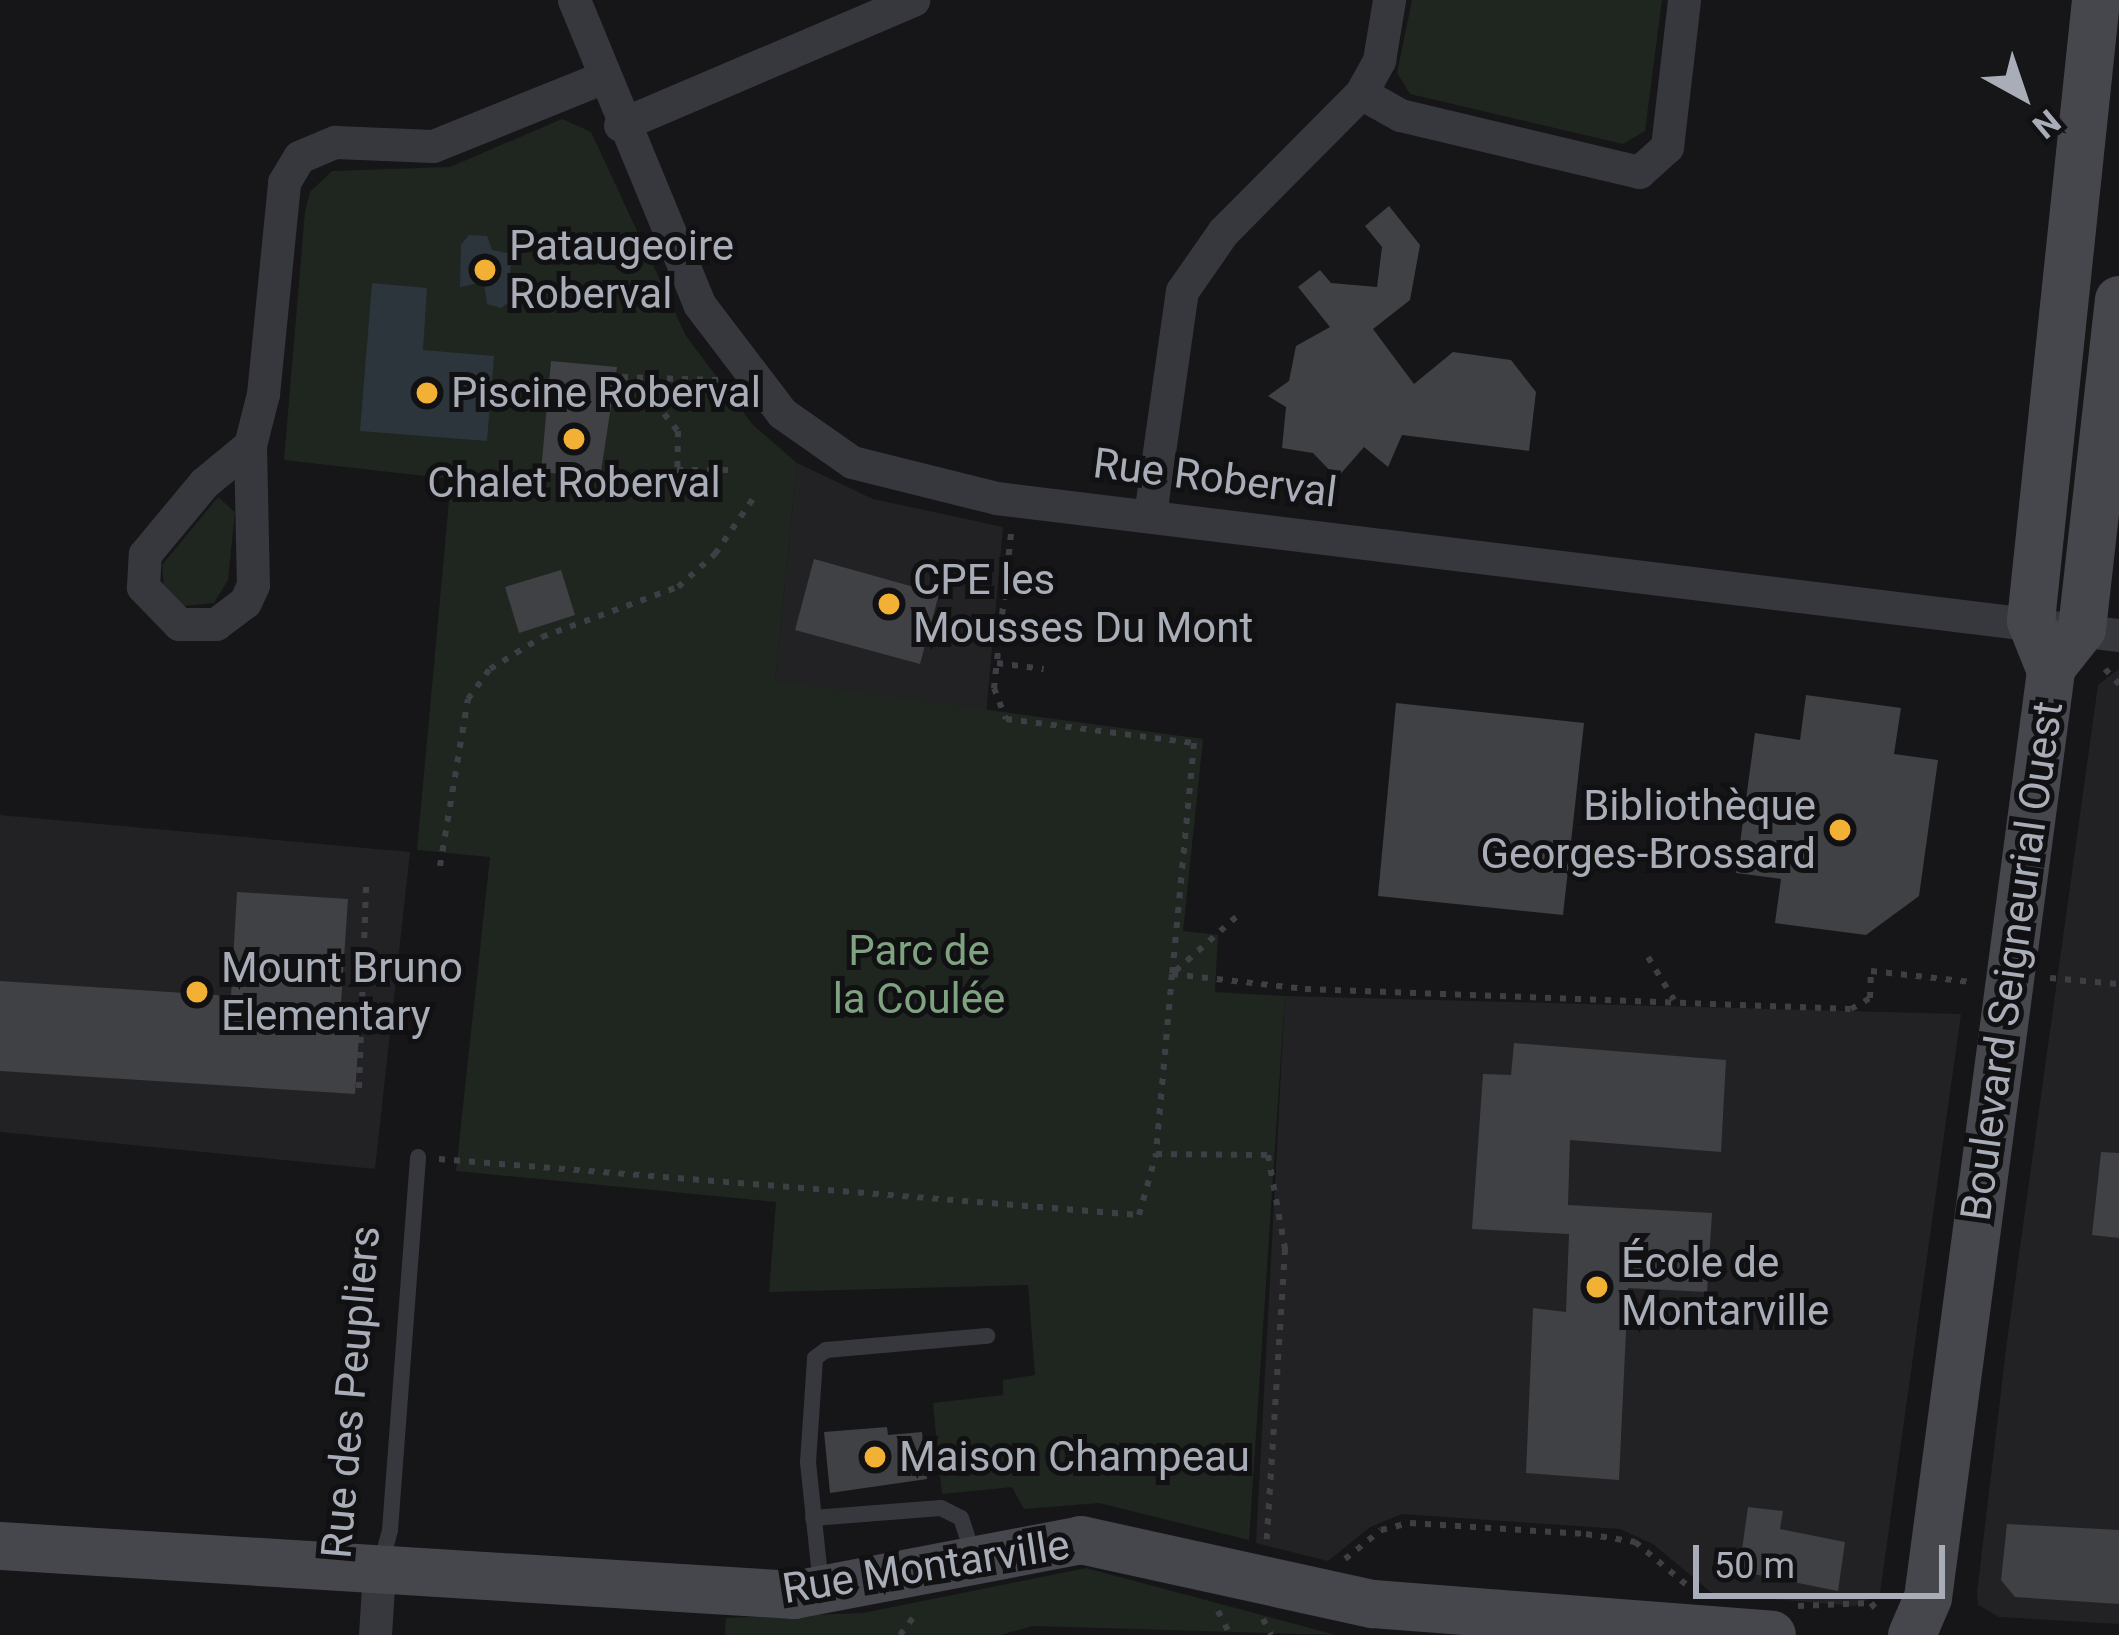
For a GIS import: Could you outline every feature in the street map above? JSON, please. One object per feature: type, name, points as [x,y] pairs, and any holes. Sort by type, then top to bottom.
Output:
[{"type":"street","name":"Rue Roberval","points":[[574,0],[620,125],[699,304],[801,432],[881,473],[1016,500],[2031,621],[2102,644]]},
{"type":"street","points":[[620,125],[913,0]]},
{"type":"street","points":[[1150,515],[1170,336],[1189,276],[1361,94],[1379,60],[1389,0]]},
{"type":"street","points":[[1361,94],[1400,115],[1639,172],[1666,147],[1684,0]]},
{"type":"street","name":"Boulevard Seigneurial Ouest","points":[[1912,1635],[1928,1598],[2035,979],[2051,668],[2031,621],[2096,0]]},
{"type":"street","points":[[250,446],[204,484],[145,554],[142,586],[179,624],[216,624],[253,585],[250,446],[263,394],[284,182],[292,165],[325,143],[433,146],[601,78]]},
{"type":"street","points":[[2051,668],[2102,644],[2119,300]]},
{"type":"street","name":"Rue Montarville","points":[[0,1546],[822,1593],[1048,1542],[1113,1542],[1371,1620],[1772,1635]]},
{"type":"street","name":"Rue des Peupliers","points":[[375,1635],[379,1571]]},
{"type":"lane","name":"Rue des Peupliers","points":[[379,1571],[390,1530],[418,1157]]},
{"type":"lane","points":[[822,1593],[808,1462],[815,1358],[826,1350],[986,1336]]},
{"type":"lane","points":[[813,1518],[941,1508],[961,1518],[975,1558]]},
{"type":"path","points":[[622,376],[680,380]]},
{"type":"path","points":[[653,378],[657,407],[678,430],[677,470],[728,470]]},
{"type":"path","points":[[440,866],[465,711],[490,669],[542,638],[678,587],[715,554],[758,493]]},
{"type":"path","points":[[418,1157],[1138,1215],[1156,1154],[1194,743],[1006,719],[994,688],[1016,500]]},
{"type":"path","points":[[2102,644],[2119,684]]},
{"type":"path","points":[[997,663],[1044,669]]},
{"type":"path","points":[[359,1088],[366,883]]},
{"type":"path","points":[[1172,974],[1236,917]]},
{"type":"path","points":[[1648,957],[1675,1000]]},
{"type":"path","points":[[1172,974],[1305,989],[1851,1009],[1870,998],[1871,971],[2119,984]]},
{"type":"path","points":[[1156,1154],[1268,1155],[1285,1249],[1266,1554]]},
{"type":"shaded area","name":"Pataugeoire Roberval","points":[[469,235],[487,236],[492,250],[511,254],[509,302],[501,308],[487,304],[484,282],[460,287],[461,245]]},
{"type":"shaded area","name":"Piscine Roberval","points":[[372,283],[427,288],[423,350],[494,356],[487,441],[360,431]]},
{"type":"shaded area","name":"CPE les Mousses Du Mont","points":[[797,463],[873,499],[1003,527],[986,714],[775,681]]},
{"type":"shaded area","points":[[2119,669],[2119,1624],[1999,1617],[1978,1605],[1977,1593],[2007,1341],[2098,685]]},
{"type":"shaded area","name":"Mount Bruno Elementary","points":[[0,815],[410,852],[375,1169],[0,1132]]},
{"type":"shaded area","name":"École de Montarville","points":[[1285,996],[1961,1014],[1880,1593],[1855,1606],[1713,1594],[1653,1544],[1620,1529],[1402,1514],[1370,1527],[1328,1561],[1256,1543]]},
{"type":"green space","points":[[1412,0],[1662,0],[1645,131],[1623,144],[1410,94],[1397,73]]},
{"type":"green space","name":"Parc de la Coulée","points":[[562,119],[591,132],[686,336],[753,425],[797,463],[775,681],[1203,739],[1183,931],[1218,935],[1215,992],[1285,996],[1249,1540],[1099,1503],[1024,1509],[1012,1487],[942,1494],[933,1403],[1003,1395],[1003,1380],[1035,1375],[1028,1285],[769,1292],[776,1202],[456,1171],[490,857],[417,850],[451,479],[284,460],[305,212],[310,192],[332,171],[450,167]]},
{"type":"green space","points":[[218,497],[235,512],[228,580],[214,603],[183,606],[164,588],[162,565]]},
{"type":"green space","points":[[1086,1568],[1336,1635],[1033,1626],[1000,1635],[725,1635],[726,1618],[863,1613]]},
{"type":"building","points":[[1389,206],[1420,245],[1410,300],[1373,329],[1414,384],[1453,352],[1511,360],[1536,392],[1529,451],[1402,435],[1388,467],[1364,447],[1337,478],[1313,453],[1282,448],[1286,407],[1268,396],[1289,381],[1296,346],[1330,327],[1298,287],[1320,270],[1331,283],[1377,287],[1382,247],[1365,226]]},
{"type":"building","name":"Chalet Roberval","points":[[551,361],[617,367],[600,478],[541,472]]},
{"type":"building","points":[[814,559],[939,594],[920,664],[795,630]]},
{"type":"building","points":[[561,570],[575,615],[519,633],[505,587]]},
{"type":"building","points":[[1806,695],[1901,708],[1894,754],[1938,760],[1919,896],[1866,935],[1775,923],[1781,879],[1736,873],[1755,733],[1800,740]]},
{"type":"building","points":[[1396,703],[1584,723],[1563,915],[1378,896]]},
{"type":"building","points":[[237,892],[348,899],[339,1033],[359,1035],[355,1094],[0,1071],[0,981],[231,996]]},
{"type":"building","points":[[1514,1043],[1726,1060],[1721,1152],[1570,1140],[1568,1205],[1712,1213],[1707,1292],[1628,1288],[1619,1480],[1526,1473],[1533,1308],[1566,1312],[1569,1234],[1472,1229],[1483,1074],[1511,1075]]},
{"type":"building","points":[[2101,1152],[2119,1153],[2119,1238],[2092,1235]]},
{"type":"building","name":"Maison Champeau","points":[[887,1427],[888,1435],[922,1432],[927,1479],[830,1493],[824,1432]]},
{"type":"building","points":[[1748,1507],[1783,1511],[1780,1529],[1845,1542],[1838,1591],[1739,1571]]},
{"type":"building","points":[[2007,1524],[2119,1530],[2119,1604],[2015,1597],[2001,1580]]},
{"type":"place","name":"Pataugeoire Roberval","points":[[485,270]]},
{"type":"place","name":"Piscine Roberval","points":[[427,393]]},
{"type":"place","name":"Chalet Roberval","points":[[574,439]]},
{"type":"place","name":"CPE les Mousses Du Mont","points":[[889,604]]},
{"type":"place","name":"Bibliothèque Georges-Brossard","points":[[1840,830]]},
{"type":"place","name":"Mount Bruno Elementary","points":[[197,992]]},
{"type":"place","name":"École de Montarville","points":[[1597,1287]]},
{"type":"place","name":"Maison Champeau","points":[[875,1457]]}]
